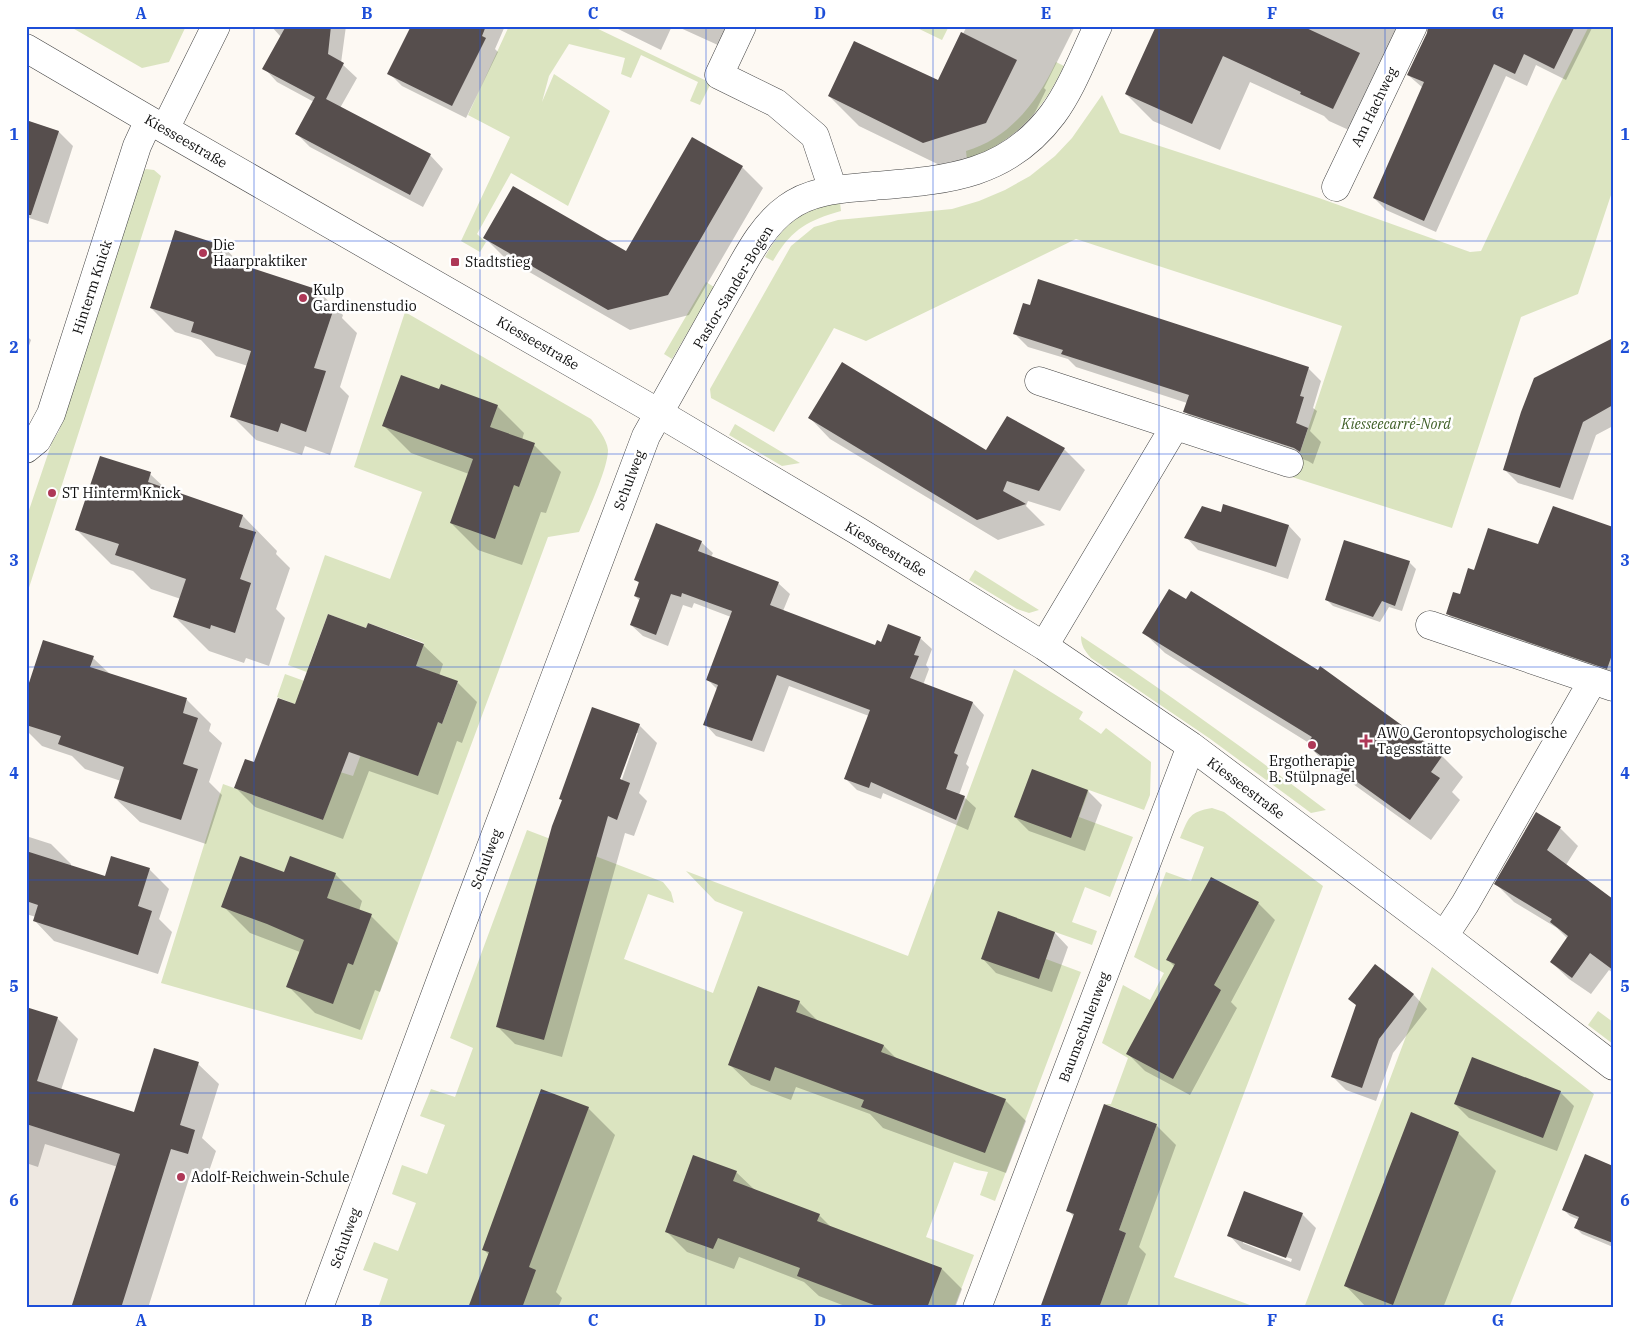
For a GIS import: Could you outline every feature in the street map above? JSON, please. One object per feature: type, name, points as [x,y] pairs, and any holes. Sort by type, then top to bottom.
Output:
[{"type":"street","name":"Hinterm Knick","points":[[26,449],[37,440],[51,414],[137,146],[157,125],[216,26]]},
{"type":"street","points":[[742,26],[719,75],[776,103],[815,136],[833,190]]},
{"type":"street","name":"Pastor-Sander-Bogen","points":[[659,413],[752,249],[770,224],[787,208],[808,196],[833,190],[942,180],[990,166],[1024,144],[1053,113],[1065,94],[1098,26]]},
{"type":"street","name":"Am Hachweg","points":[[1336,187],[1413,26]]},
{"type":"street","name":"Kiesseestraße","points":[[26,48],[659,413],[858,531],[1044,646],[1191,746],[1613,1066]]},
{"type":"street","points":[[1039,381],[1288,463]]},
{"type":"street","name":"Schulweg","points":[[319,1308],[646,436],[659,413]]},
{"type":"street","points":[[1044,646],[1176,426]]},
{"type":"street","points":[[1430,625],[1603,683],[1444,936]]},
{"type":"street","name":"Baumschulenweg","points":[[977,1308],[1191,746]]},
{"type":"green space","points":[[69,26],[186,26],[169,62],[142,68]]},
{"type":"green space","points":[[509,26],[592,26],[711,83],[700,105],[690,101],[698,82],[641,55],[631,78],[621,74],[625,58],[569,44],[549,76],[542,102],[554,74],[610,111],[568,206],[511,173],[477,234],[486,242],[480,252],[461,241],[510,137],[468,115]]},
{"type":"green space","points":[[913,26],[949,26],[942,40]]},
{"type":"green space","name":"Kiesseecarré-Nord","points":[[1589,26],[1613,26],[1613,189],[1578,294],[1521,317],[1452,528],[1292,477],[1342,326],[1076,239],[866,341],[834,328],[774,432],[711,398],[710,389],[791,246],[814,227],[838,220],[952,209],[979,201],[1005,190],[1030,176],[1055,156],[1072,138],[1102,95],[1120,133],[1319,198],[1470,252],[1481,251]]},
{"type":"green space","points":[[1056,62],[1064,66],[1046,98],[1036,111],[1013,134],[967,160],[966,151],[996,138],[1020,117],[1040,91]]},
{"type":"green space","points":[[146,169],[154,170],[161,176],[26,597],[26,519],[52,442],[59,431],[142,173]]},
{"type":"green space","points":[[840,202],[841,211],[818,219],[801,228],[786,242],[773,261],[765,257],[779,235],[795,220],[815,209]]},
{"type":"green space","points":[[706,282],[714,287],[672,359],[664,354]]},
{"type":"green space","points":[[405,312],[591,419],[604,437],[608,450],[605,468],[579,532],[548,537],[362,1040],[161,983],[223,784],[323,820],[340,772],[353,776],[374,719],[438,722],[442,724],[458,682],[416,666],[424,643],[368,623],[366,628],[328,614],[310,662],[331,670],[328,680],[288,665],[325,555],[390,579],[422,492],[354,467]]},
{"type":"green space","points":[[735,424],[800,463],[782,466],[729,435]]},
{"type":"green space","points":[[975,570],[1039,610],[1029,613],[1017,609],[969,580]]},
{"type":"green space","points":[[1081,636],[1205,721],[1326,810],[1311,813],[1209,738],[1091,658],[1084,648]]},
{"type":"green space","points":[[1014,669],[1083,712],[1079,719],[1101,734],[1106,728],[1151,762],[1150,795],[1144,810],[1089,790],[1079,817],[1133,837],[1110,897],[1085,887],[1072,922],[1097,931],[1092,945],[1055,932],[1046,959],[1081,972],[995,1201],[980,1195],[988,1172],[954,1162],[926,1237],[974,1255],[954,1308],[378,1308],[388,1279],[363,1270],[374,1242],[398,1251],[416,1203],[392,1194],[402,1165],[427,1174],[445,1125],[420,1116],[431,1089],[455,1097],[473,1048],[450,1038],[527,830],[663,882],[671,892],[674,903],[648,894],[624,959],[713,993],[743,912],[715,901],[686,871],[908,956]]},
{"type":"green space","points":[[285,674],[365,703],[317,713],[277,697]]},
{"type":"green space","points":[[1212,808],[1224,812],[1323,886],[1174,1277],[1258,1308],[1099,1308],[1126,1233],[1119,1230],[1157,1124],[1105,1104],[1111,1104],[1128,1058],[1102,1043],[1123,985],[1150,1000],[1164,973],[1134,957],[1166,872],[1191,881],[1204,847],[1180,838],[1188,820],[1199,811]]},
{"type":"green space","points":[[1432,967],[1594,1094],[1509,1308],[1304,1308]]},
{"type":"green space","points":[[1598,1011],[1613,1022],[1613,1044],[1588,1025]]},
{"type":"shaded area","points":[[26,1124],[120,1154],[71,1308],[26,1308]]},
{"type":"building","points":[[286,26],[331,26],[328,54],[344,63],[326,99],[431,154],[410,195],[295,134],[315,97],[262,69]]},
{"type":"building","points":[[411,26],[486,26],[482,36],[486,38],[452,106],[387,74]]},
{"type":"building","points":[[1156,26],[1302,26],[1360,53],[1333,109],[1223,56],[1192,124],[1125,94]]},
{"type":"building","points":[[1428,26],[1575,26],[1554,69],[1524,54],[1515,74],[1494,64],[1424,221],[1373,198],[1424,82],[1407,75],[1427,33]]},
{"type":"building","points":[[961,32],[1017,60],[986,123],[923,143],[828,96],[854,41],[938,80]]},
{"type":"building","points":[[26,120],[59,131],[31,215],[26,215]]},
{"type":"building","points":[[692,137],[743,166],[668,295],[608,310],[483,238],[513,186],[626,251]]},
{"type":"building","points":[[175,230],[224,246],[221,258],[319,290],[315,302],[334,308],[314,368],[326,371],[306,432],[281,423],[278,432],[230,417],[251,351],[191,332],[194,322],[150,308]]},
{"type":"building","points":[[1038,279],[1309,367],[1300,396],[1304,397],[1296,423],[1308,428],[1300,452],[1294,448],[1183,412],[1189,395],[1061,354],[1063,350],[1013,334],[1023,303],[1030,305]]},
{"type":"building","points":[[1613,338],[1613,405],[1583,422],[1560,488],[1503,470],[1534,378]]},
{"type":"building","points":[[842,362],[986,450],[1007,416],[1065,448],[1039,491],[1007,481],[1003,491],[1026,504],[977,520],[808,418]]},
{"type":"building","points":[[401,375],[439,389],[441,384],[498,405],[490,427],[535,443],[519,487],[514,485],[495,539],[450,523],[473,459],[382,426]]},
{"type":"building","points":[[100,456],[151,472],[148,482],[243,515],[239,527],[256,532],[240,579],[251,583],[235,633],[211,625],[210,629],[173,617],[186,579],[115,555],[119,544],[75,530]]},
{"type":"building","points":[[1223,504],[1289,525],[1276,567],[1184,538],[1202,506],[1221,512]]},
{"type":"building","points":[[1553,506],[1613,527],[1613,652],[1607,669],[1446,614],[1453,592],[1460,594],[1468,568],[1474,570],[1488,528],[1538,544]]},
{"type":"building","points":[[656,523],[702,541],[698,551],[779,582],[770,605],[875,645],[877,640],[881,642],[888,624],[921,637],[914,655],[919,656],[910,678],[973,702],[954,753],[958,755],[946,789],[965,796],[956,820],[871,782],[869,788],[844,779],[870,710],[777,675],[752,741],[703,725],[718,685],[706,680],[732,611],[682,593],[681,597],[671,594],[656,635],[630,625],[640,598],[634,596],[639,582],[634,580]]},
{"type":"building","points":[[1344,540],[1410,561],[1395,606],[1382,601],[1373,617],[1325,600]]},
{"type":"building","points":[[1169,589],[1186,599],[1191,591],[1318,670],[1320,666],[1443,755],[1431,772],[1440,778],[1410,820],[1306,745],[1312,737],[1142,633]]},
{"type":"building","points":[[328,614],[366,628],[368,623],[424,644],[416,666],[458,681],[442,724],[438,722],[418,776],[349,752],[323,820],[234,788],[245,759],[254,762],[278,698],[295,704]]},
{"type":"building","points":[[43,640],[94,656],[90,667],[187,698],[183,713],[198,718],[183,764],[198,769],[181,820],[114,798],[124,767],[58,744],[61,736],[26,725],[26,692]]},
{"type":"building","points":[[592,707],[640,724],[620,779],[630,783],[617,820],[608,816],[544,1040],[496,1027],[552,826],[562,800],[559,799]]},
{"type":"building","points":[[1032,769],[1088,790],[1071,838],[1014,817]]},
{"type":"building","points":[[1536,812],[1561,827],[1547,850],[1613,899],[1613,970],[1590,953],[1572,978],[1550,962],[1568,936],[1550,922],[1552,919],[1494,884]]},
{"type":"building","points":[[26,851],[105,876],[111,856],[150,868],[138,906],[152,911],[138,955],[33,921],[38,905],[26,901]]},
{"type":"building","points":[[240,856],[284,872],[290,856],[336,873],[327,898],[372,914],[353,965],[348,963],[333,1004],[286,987],[304,940],[221,907]]},
{"type":"building","points":[[1211,877],[1259,902],[1214,985],[1221,990],[1173,1079],[1126,1054],[1175,964],[1166,960]]},
{"type":"building","points":[[998,911],[1055,932],[1039,979],[981,959]]},
{"type":"building","points":[[1375,964],[1414,994],[1379,1039],[1362,1088],[1331,1077],[1356,1005],[1348,999]]},
{"type":"building","points":[[758,986],[800,1001],[796,1012],[884,1045],[881,1052],[1006,1099],[985,1153],[861,1107],[864,1100],[775,1067],[770,1081],[728,1065]]},
{"type":"building","points":[[26,1007],[58,1017],[37,1081],[134,1112],[154,1048],[199,1062],[180,1125],[195,1130],[188,1154],[171,1149],[121,1308],[71,1308],[120,1154],[26,1124]]},
{"type":"building","points":[[1472,1057],[1561,1091],[1543,1138],[1454,1104]]},
{"type":"building","points":[[541,1089],[589,1107],[529,1267],[536,1270],[522,1308],[468,1308],[489,1252],[482,1250]]},
{"type":"building","points":[[1104,1104],[1157,1124],[1119,1230],[1126,1233],[1099,1308],[1040,1308],[1074,1214],[1066,1211]]},
{"type":"building","points":[[1411,1112],[1459,1132],[1393,1305],[1344,1286]]},
{"type":"building","points":[[1585,1154],[1613,1166],[1613,1243],[1574,1228],[1579,1217],[1562,1210]]},
{"type":"building","points":[[693,1155],[737,1171],[733,1181],[820,1214],[817,1221],[942,1268],[927,1308],[882,1308],[797,1276],[800,1268],[718,1238],[713,1249],[665,1232]]},
{"type":"building","points":[[1244,1191],[1303,1213],[1286,1258],[1227,1236]]},
{"type":"place","name":"Die Haarpraktiker","points":[[203,253]]},
{"type":"place","name":"Stadtstieg","points":[[455,262]]},
{"type":"place","name":"Kulp Gardinenstudio","points":[[303,298]]},
{"type":"place","name":"ST Hinterm Knick","points":[[52,493]]},
{"type":"place","name":"AWO Gerontopsychologische Tagesstätte","points":[[1366,741]]},
{"type":"place","name":"Ergotherapie B. Stülpnagel","points":[[1312,745]]},
{"type":"place","name":"Adolf-Reichwein-Schule","points":[[181,1177]]}]
